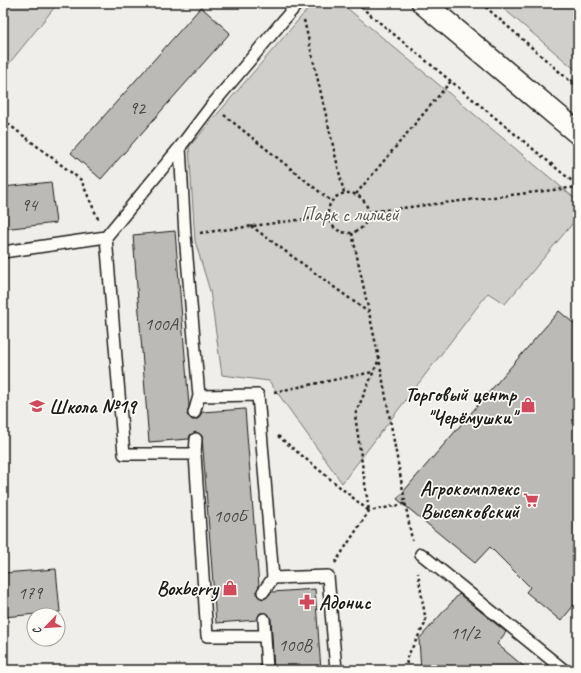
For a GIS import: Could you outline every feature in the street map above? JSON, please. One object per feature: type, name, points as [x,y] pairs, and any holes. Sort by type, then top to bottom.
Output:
[{"type":"main road","points":[[423,3],[578,133]]},
{"type":"lane","points":[[3,252],[106,237],[180,147],[212,105],[298,3]]},
{"type":"lane","points":[[180,147],[185,235],[199,396],[194,413]]},
{"type":"lane","points":[[106,237],[124,454],[195,454]]},
{"type":"lane","points":[[199,396],[258,396],[273,578],[263,592]]},
{"type":"lane","points":[[196,439],[195,454],[207,636],[265,636]]},
{"type":"lane","points":[[421,554],[564,670]]},
{"type":"lane","points":[[273,578],[328,576],[336,670]]},
{"type":"lane","points":[[264,619],[267,670]]},
{"type":"path","points":[[356,3],[578,186]]},
{"type":"path","points":[[480,3],[578,88]]},
{"type":"path","points":[[304,18],[344,193]]},
{"type":"path","points":[[571,82],[578,73]]},
{"type":"path","points":[[356,194],[451,81]]},
{"type":"path","points":[[212,105],[331,201]]},
{"type":"path","points":[[3,120],[81,180],[106,237]]},
{"type":"path","points":[[368,212],[578,186]]},
{"type":"path","points":[[344,193],[356,194],[366,204],[368,217],[361,228],[352,232],[343,233],[332,226],[328,216],[331,201],[336,196],[344,193]]},
{"type":"path","points":[[185,235],[328,216]]},
{"type":"path","points":[[251,226],[369,312]]},
{"type":"path","points":[[352,232],[379,359],[412,544]]},
{"type":"path","points":[[328,576],[369,511],[355,415],[379,359]]},
{"type":"path","points":[[258,396],[373,372]]},
{"type":"path","points":[[260,421],[369,511]]},
{"type":"path","points":[[369,511],[405,504]]},
{"type":"path","points":[[408,670],[406,659],[426,622],[416,567]]},
{"type":"green space","points":[[3,3],[58,3],[3,71]]},
{"type":"green space","name":"Парк с лилией","points":[[313,3],[341,3],[578,201],[578,217],[505,304],[488,293],[342,483],[269,381],[222,375],[210,291],[195,241],[189,147]]},
{"type":"green space","points":[[497,3],[578,3],[578,72]]},
{"type":"building","points":[[201,7],[230,33],[101,179],[71,153]]},
{"type":"building","points":[[51,182],[56,223],[3,229],[3,187]]},
{"type":"building","points":[[175,231],[189,406],[187,415],[192,420],[195,420],[199,418],[202,412],[245,409],[259,586],[257,595],[263,599],[272,592],[315,589],[321,670],[274,670],[271,619],[267,613],[260,613],[257,620],[216,623],[202,436],[196,432],[190,435],[189,439],[149,442],[133,235]]},
{"type":"building","name":"Торговый центр \"Черёмушки\"","points":[[559,311],[578,327],[578,600],[561,621],[526,592],[530,587],[490,547],[475,563],[397,499]]},
{"type":"building","points":[[56,569],[60,607],[26,607],[26,615],[3,617],[3,573]]},
{"type":"building","points":[[459,594],[506,632],[497,644],[528,670],[421,670],[419,639]]},
{"type":"place","name":"Торговый центр \"Черёмушки\"","points":[[528,405]]},
{"type":"place","name":"Школа №19","points":[[37,406]]},
{"type":"place","name":"Агрокомплекс Выселковский","points":[[531,500]]},
{"type":"place","name":"Boxberry","points":[[230,588]]},
{"type":"place","name":"Адонис","points":[[307,602]]}]
